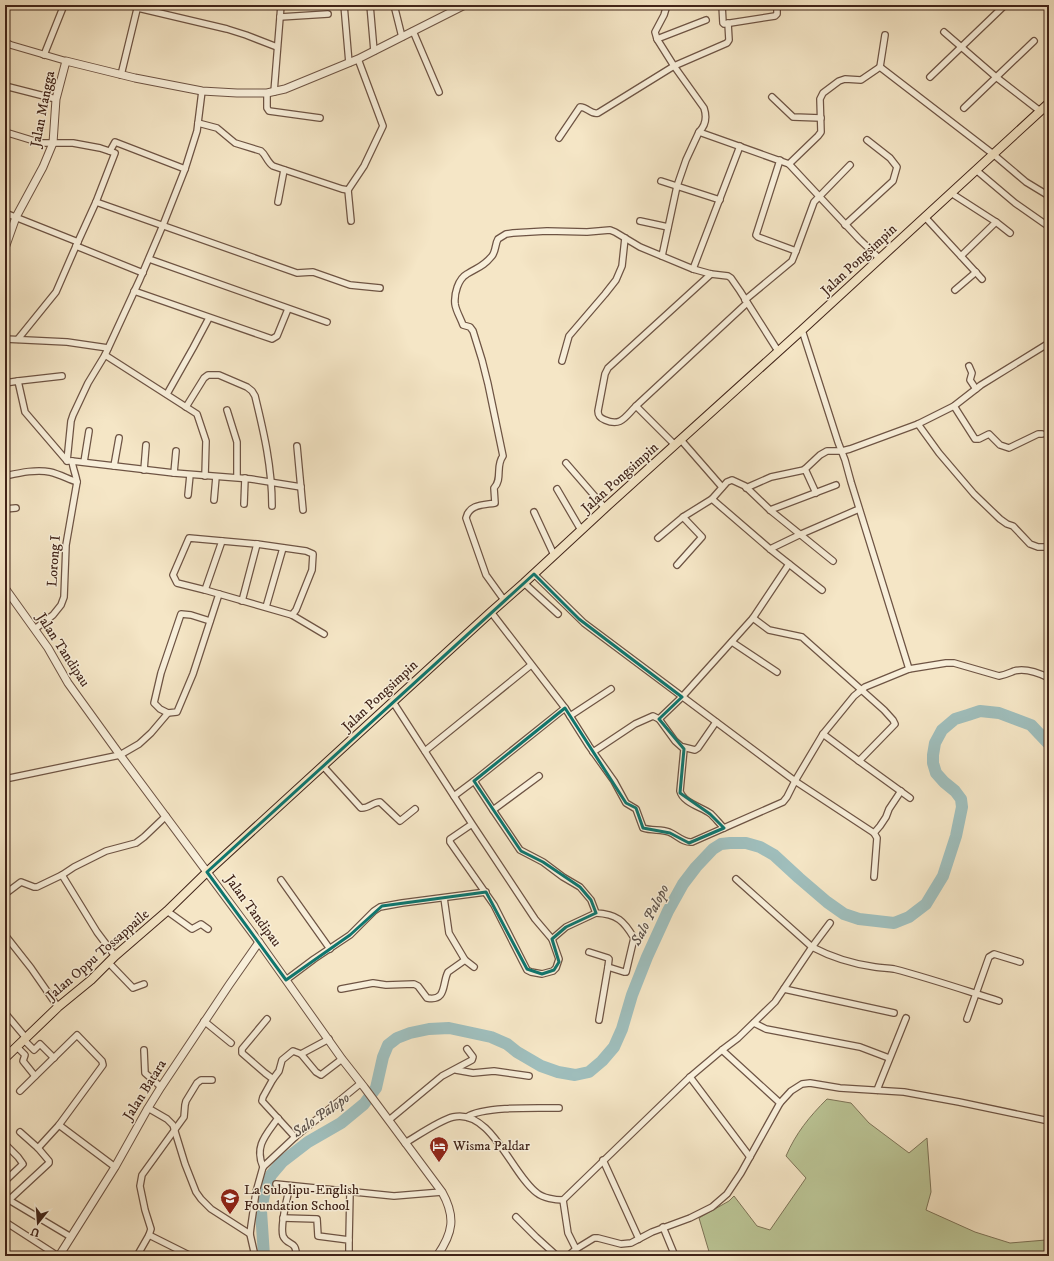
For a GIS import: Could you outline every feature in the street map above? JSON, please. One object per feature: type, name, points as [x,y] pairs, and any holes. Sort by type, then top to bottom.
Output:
[{"type":"main road","name":"Jalan Pongsimpin","points":[[207,872],[880,259],[1049,103]]},
{"type":"main road","name":"Jalan Oppu Tossappaile","points":[[5,1058],[58,1007],[91,980],[108,962],[167,911],[207,872]]},
{"type":"street","points":[[44,55],[64,5]]},
{"type":"street","points":[[281,5],[271,92],[267,108],[270,110],[320,118]]},
{"type":"street","points":[[344,5],[349,63]]},
{"type":"street","points":[[370,5],[374,51]]},
{"type":"street","points":[[394,5],[402,37]]},
{"type":"street","points":[[5,42],[44,55],[120,75],[202,91],[237,93],[271,92],[285,89],[358,59],[465,5]]},
{"type":"street","points":[[662,256],[677,186],[686,160],[699,132],[705,125],[704,108],[657,39],[655,32],[664,15],[667,5]]},
{"type":"street","points":[[722,5],[724,24],[776,16],[777,5]]},
{"type":"street","points":[[930,77],[962,48],[1005,5]]},
{"type":"street","points":[[120,75],[138,7],[228,29],[277,47]]},
{"type":"street","points":[[280,17],[328,14]]},
{"type":"street","points":[[657,39],[706,20]]},
{"type":"street","points":[[559,138],[579,108],[585,108],[594,114],[598,113],[674,66],[727,43],[729,40],[728,23]]},
{"type":"street","points":[[413,32],[439,92]]},
{"type":"street","points":[[944,32],[996,77],[1040,111]]},
{"type":"street","points":[[789,164],[820,134],[822,129],[821,97],[828,89],[844,79],[863,79],[880,67],[885,35]]},
{"type":"street","points":[[964,108],[1034,41]]},
{"type":"street","points":[[351,221],[348,190],[364,166],[383,126],[358,59]]},
{"type":"street","name":"Jalan Mangga","points":[[5,248],[16,217],[43,167],[53,143],[56,99],[66,61]]},
{"type":"street","points":[[880,67],[993,154],[1026,182],[1049,196]]},
{"type":"street","points":[[5,86],[56,99]]},
{"type":"street","points":[[77,482],[70,461],[71,421],[88,383],[105,355],[164,225],[184,169],[198,123],[202,91]]},
{"type":"street","points":[[772,97],[793,117],[821,118]]},
{"type":"street","points":[[198,123],[217,128],[235,143],[261,151],[269,163],[284,170],[348,190]]},
{"type":"street","points":[[5,132],[45,144],[73,143],[115,153],[96,202],[56,292],[18,339]]},
{"type":"street","points":[[699,132],[789,164],[845,225],[880,259]]},
{"type":"street","points":[[845,225],[895,178],[896,165],[890,158],[867,140]]},
{"type":"street","points":[[110,151],[115,142],[184,169]]},
{"type":"street","points":[[693,269],[740,146]]},
{"type":"street","points":[[780,160],[756,235],[796,251]]},
{"type":"street","points":[[711,274],[606,371],[598,411],[600,417],[611,423],[617,423],[622,420],[746,302],[788,266],[792,261],[813,204],[850,165]]},
{"type":"street","points":[[278,202],[284,170]]},
{"type":"street","points":[[976,170],[1015,203],[1045,224]]},
{"type":"street","points":[[661,181],[720,200]]},
{"type":"street","points":[[951,193],[996,222],[1010,233]]},
{"type":"street","points":[[96,202],[297,273],[313,272],[350,285],[380,288]]},
{"type":"street","points":[[5,213],[143,273]]},
{"type":"street","points":[[925,217],[982,279]]},
{"type":"street","points":[[640,221],[668,227]]},
{"type":"street","points":[[961,256],[996,222]]},
{"type":"street","points":[[504,600],[486,575],[466,518],[468,512],[472,508],[496,503],[494,488],[498,484],[500,460],[503,456],[482,360],[473,331],[470,327],[463,325],[456,306],[458,284],[466,274],[481,266],[491,257],[497,240],[506,234],[610,230],[616,232],[640,248],[693,269],[711,274],[726,275],[730,277],[778,351]]},
{"type":"street","points":[[562,361],[569,336],[616,280],[622,266],[625,238]]},
{"type":"street","points":[[149,259],[327,322]]},
{"type":"street","points":[[955,290],[976,272]]},
{"type":"street","points":[[134,291],[272,339],[277,336],[288,309]]},
{"type":"street","points":[[167,394],[194,348],[209,318]]},
{"type":"street","points":[[802,330],[860,508],[909,669]]},
{"type":"street","points":[[5,339],[67,342],[108,348]]},
{"type":"street","points":[[746,488],[771,477],[805,470],[822,454],[827,452],[842,451],[918,424],[954,406],[976,389],[1049,343]]},
{"type":"street","points":[[105,355],[198,415],[206,441],[205,476]]},
{"type":"street","points":[[968,366],[972,373],[970,380],[976,389]]},
{"type":"street","points":[[186,406],[204,378],[208,375],[219,375],[249,388],[255,396],[264,432],[272,483],[272,506]]},
{"type":"street","points":[[5,383],[62,376]]},
{"type":"street","points":[[18,381],[24,412],[70,461],[174,474],[237,477],[301,487]]},
{"type":"street","points":[[636,406],[678,442],[722,487]]},
{"type":"street","points":[[954,406],[975,439],[979,439],[988,434],[1000,445],[1009,448],[1038,434],[1042,434]]},
{"type":"street","points":[[227,410],[237,442],[237,477]]},
{"type":"street","points":[[918,424],[970,491],[1007,524],[1013,526],[1030,544],[1038,547],[1049,547]]},
{"type":"street","points":[[84,462],[89,430]]},
{"type":"street","points":[[114,466],[119,438]]},
{"type":"street","points":[[144,470],[146,445]]},
{"type":"street","points":[[297,446],[303,510]]},
{"type":"street","points":[[174,474],[176,451]]},
{"type":"street","points":[[566,463],[605,508]]},
{"type":"street","points":[[805,470],[816,493]]},
{"type":"street","points":[[5,476],[47,471],[77,482]]},
{"type":"street","points":[[188,495],[190,475]]},
{"type":"street","points":[[214,500],[216,477]]},
{"type":"street","points":[[244,504],[245,478]]},
{"type":"street","points":[[658,538],[683,517],[712,499],[727,482],[732,480],[746,488],[799,535],[833,561]]},
{"type":"street","name":"Lorong I","points":[[35,629],[53,614],[61,605],[64,597],[66,545],[77,482]]},
{"type":"street","points":[[770,510],[836,485]]},
{"type":"street","points":[[557,489],[581,530]]},
{"type":"street","points":[[712,499],[770,549],[822,590]]},
{"type":"street","points":[[5,509],[16,508]]},
{"type":"street","points":[[770,549],[860,508]]},
{"type":"street","points":[[534,512],[554,555]]},
{"type":"street","points":[[678,565],[702,537],[683,517]]},
{"type":"street","points":[[292,615],[296,610],[312,570],[313,554],[306,551],[257,544],[189,538],[173,575],[177,583],[292,615],[324,634]]},
{"type":"street","points":[[205,590],[222,541]]},
{"type":"street","points":[[242,601],[257,544]]},
{"type":"street","points":[[266,607],[283,548]]},
{"type":"street","points":[[659,719],[682,697],[732,642],[752,618],[789,564]]},
{"type":"street","points":[[534,574],[579,619],[795,781],[874,833],[877,838],[874,877]]},
{"type":"street","points":[[524,583],[558,614]]},
{"type":"street","name":"Jalan Tandipau","points":[[5,588],[35,629],[68,682],[120,755],[259,942],[342,1059],[442,1192],[450,1209],[451,1228],[448,1240],[437,1256]]},
{"type":"street","points":[[5,779],[120,755],[140,744],[168,714],[177,712],[193,674],[219,594]]},
{"type":"street","points":[[491,612],[565,708],[593,752],[614,781],[626,804],[636,809],[643,828],[670,833],[689,843],[780,804],[787,797],[823,734],[861,689],[909,669],[946,663],[954,663],[999,676],[1020,670],[1037,673],[1049,678]]},
{"type":"street","points":[[168,714],[154,704],[161,673],[181,614],[191,615],[210,621]]},
{"type":"street","points":[[752,618],[769,630],[802,637],[861,689],[893,720],[895,724],[859,761]]},
{"type":"street","points":[[732,642],[777,672]]},
{"type":"street","points":[[425,751],[531,665]]},
{"type":"street","points":[[570,716],[611,689]]},
{"type":"street","points":[[393,702],[535,919],[552,939],[560,959],[556,968],[542,974],[528,971],[486,892],[450,842],[450,839],[472,824]]},
{"type":"street","points":[[454,796],[565,708]]},
{"type":"street","points":[[593,752],[639,722],[653,716],[659,719],[675,741],[682,747],[695,750],[716,722]]},
{"type":"street","points":[[823,734],[910,798]]},
{"type":"street","points":[[682,747],[684,750],[680,793],[686,800],[710,814],[724,828]]},
{"type":"street","points":[[323,766],[361,808],[365,809],[380,802],[400,821],[415,809]]},
{"type":"street","points":[[494,810],[539,776]]},
{"type":"street","points":[[474,781],[520,850],[543,862],[563,877],[580,887],[591,900],[596,912]]},
{"type":"street","points":[[874,833],[886,817],[889,809],[901,791]]},
{"type":"street","points":[[5,894],[21,882],[37,887],[106,851],[136,843],[166,816]]},
{"type":"street","points":[[62,875],[97,932],[116,956]]},
{"type":"street","points":[[736,878],[812,947],[828,955],[874,967],[896,970],[999,1002]]},
{"type":"street","points":[[281,880],[330,949]]},
{"type":"street","points":[[286,980],[354,932],[378,908],[402,903],[486,892]]},
{"type":"street","points":[[444,898],[449,933],[465,960],[474,967]]},
{"type":"street","points":[[167,911],[192,929],[201,924],[208,929]]},
{"type":"street","points":[[552,939],[566,927],[596,912],[604,913],[621,920],[634,938],[626,972],[608,968]]},
{"type":"street","points":[[563,1200],[690,1077],[738,1038],[775,1002],[830,923]]},
{"type":"street","points":[[5,935],[31,968],[58,1007]]},
{"type":"street","name":"Jalan Batara","points":[[59,1256],[115,1167],[161,1087],[204,1021],[259,942]]},
{"type":"street","points":[[589,952],[608,958],[608,968],[599,1020]]},
{"type":"street","points":[[967,1019],[989,957],[994,954],[1020,962]]},
{"type":"street","points":[[341,989],[373,983],[386,985],[414,984],[418,986],[427,998],[432,999],[441,994],[445,986],[446,975],[448,972],[465,960]]},
{"type":"street","points":[[108,962],[133,988],[144,984]]},
{"type":"street","points":[[784,989],[894,1013]]},
{"type":"street","points":[[5,1013],[34,1050],[40,1044],[54,1058]]},
{"type":"street","points":[[877,1090],[906,1018]]},
{"type":"street","points":[[267,1019],[241,1051],[259,1068],[274,1079]]},
{"type":"street","points":[[204,1021],[231,1043]]},
{"type":"street","points":[[754,1023],[766,1029],[860,1047],[889,1058]]},
{"type":"street","points":[[20,1091],[78,1035],[104,1064],[59,1125],[38,1148]]},
{"type":"street","points":[[301,1054],[329,1039]]},
{"type":"street","points":[[17,1047],[24,1053],[25,1055],[23,1061],[35,1076]]},
{"type":"street","points":[[456,1070],[473,1059],[472,1054],[468,1049]]},
{"type":"street","points":[[144,1050],[145,1073],[161,1087]]},
{"type":"street","points":[[722,1050],[780,1103]]},
{"type":"street","points":[[295,1138],[262,1100],[279,1072],[282,1060],[293,1051],[301,1054],[316,1072],[321,1075],[342,1059]]},
{"type":"street","points":[[389,1120],[450,1071],[456,1070],[473,1073],[497,1071],[529,1076]]},
{"type":"street","points":[[690,1077],[750,1157]]},
{"type":"street","points":[[137,1256],[151,1229],[140,1186],[142,1175],[184,1118],[186,1101],[197,1084],[201,1080],[212,1080]]},
{"type":"street","points":[[568,1256],[576,1248],[596,1238],[621,1244],[631,1243],[663,1227],[690,1218],[712,1207],[726,1194],[750,1157],[780,1103],[791,1091],[802,1084],[810,1083],[840,1088],[904,1092],[1049,1121]]},
{"type":"street","points":[[255,1256],[250,1234],[256,1192],[263,1167],[295,1138],[363,1085]]},
{"type":"street","points":[[148,1108],[167,1119],[173,1125],[196,1192],[201,1199],[211,1209],[250,1234]]},
{"type":"street","points":[[467,1117],[474,1113],[505,1109],[559,1108]]},
{"type":"street","points":[[405,1143],[449,1118],[457,1116],[467,1117],[489,1131],[529,1186],[538,1194],[563,1200]]},
{"type":"street","points":[[263,1167],[260,1157],[260,1145],[278,1118]]},
{"type":"street","points":[[59,1125],[115,1167]]},
{"type":"street","points":[[20,1132],[38,1148],[49,1163],[7,1202],[71,1237]]},
{"type":"street","points":[[5,1181],[23,1164],[8,1146]]},
{"type":"street","points":[[603,1160],[639,1240]]},
{"type":"street","points":[[276,1184],[394,1196],[442,1192]]},
{"type":"street","points":[[290,1186],[283,1218],[284,1237],[294,1246],[296,1256]]},
{"type":"street","points":[[350,1192],[350,1256]]},
{"type":"street","points":[[563,1200],[568,1233],[576,1248]]},
{"type":"street","points":[[516,1216],[557,1256]]},
{"type":"street","points":[[283,1218],[317,1218],[318,1236],[349,1240]]},
{"type":"street","points":[[7,1223],[59,1256]]},
{"type":"street","points":[[663,1227],[675,1256]]},
{"type":"street","points":[[149,1235],[191,1256]]},
{"type":"highlighted area","points":[[534,574],[579,619],[682,697],[659,719],[684,749],[680,793],[710,814],[724,828],[689,843],[670,833],[643,828],[636,808],[626,803],[565,708],[474,781],[521,851],[543,862],[580,887],[591,900],[596,913],[566,927],[552,939],[559,962],[554,970],[542,974],[527,969],[486,892],[382,906],[350,935],[286,980],[207,872]]},
{"type":"green space","points":[[827,1099],[851,1103],[869,1123],[909,1153],[927,1138],[931,1192],[926,1210],[975,1232],[1010,1243],[1046,1240],[1049,1237],[1049,1256],[710,1255],[699,1218],[729,1201],[734,1196],[757,1226],[770,1230],[806,1178],[786,1156],[794,1140],[814,1112]]},
{"type":"waterway","name":"Salo Palopo","points":[[264,1256],[261,1211],[265,1190],[271,1175],[282,1162],[308,1142],[341,1123],[364,1104],[376,1088],[383,1057],[388,1045],[397,1038],[410,1033],[429,1029],[449,1028],[491,1037],[507,1044],[517,1052],[541,1066],[558,1072],[575,1075],[589,1072],[602,1061],[614,1047],[622,1029],[632,995],[647,957],[668,911],[683,884],[713,849],[721,844],[730,843],[746,843],[760,847],[774,855],[827,902],[844,914],[859,919],[894,923],[909,917],[926,904],[943,876],[956,836],[962,807],[961,799],[955,791],[936,773],[933,763],[935,743],[942,730],[955,719],[980,711],[999,713],[1031,725],[1049,744]]},
{"type":"place","name":"Wisma Paldar","points":[[439,1163]]},
{"type":"place","name":"La Sulolipu-English Foundation School","points":[[230,1215]]}]
